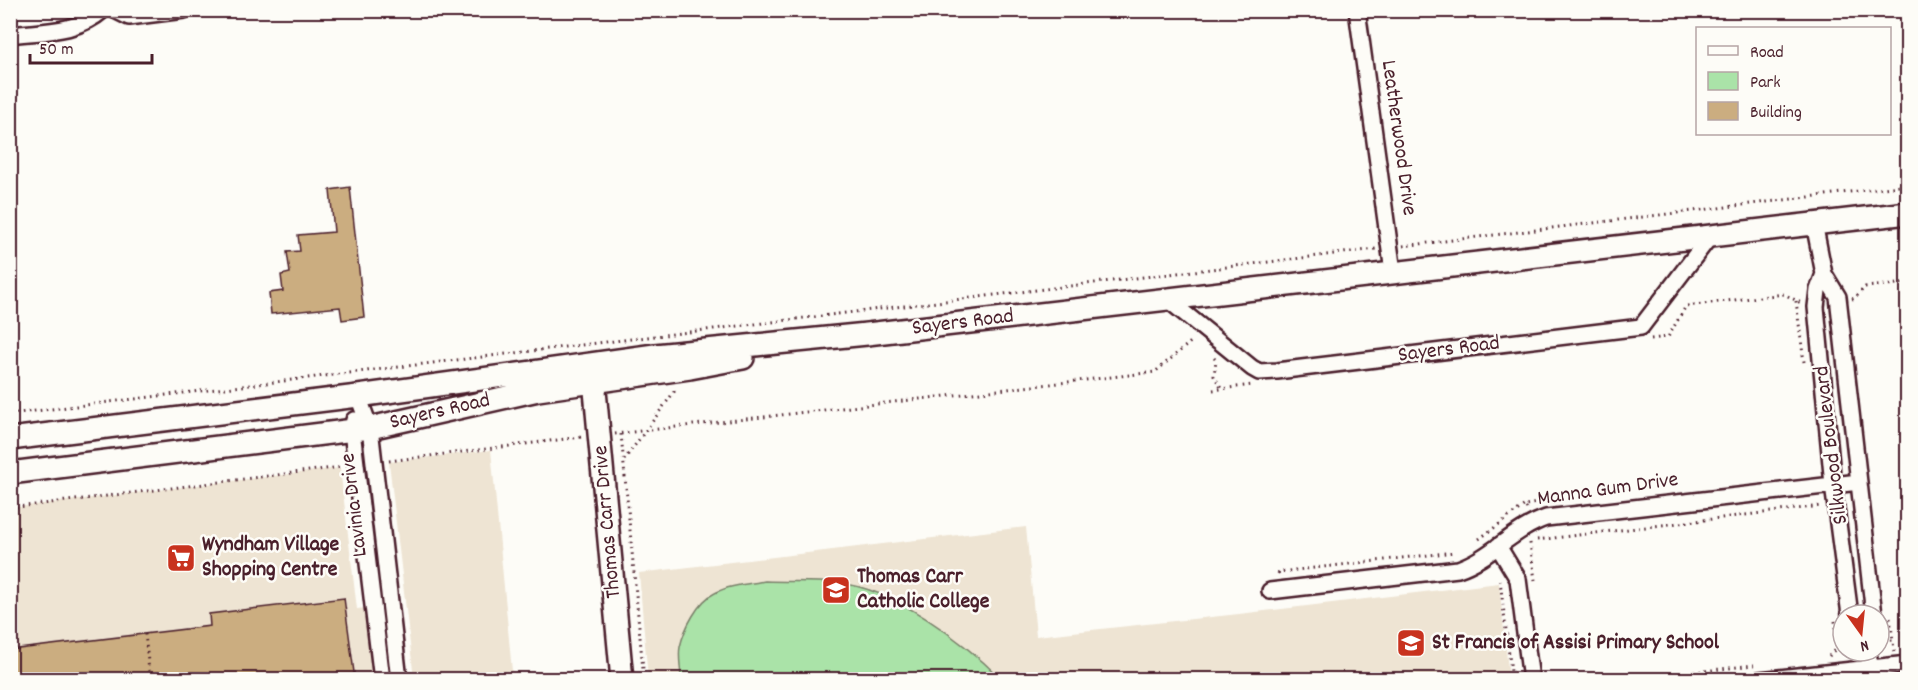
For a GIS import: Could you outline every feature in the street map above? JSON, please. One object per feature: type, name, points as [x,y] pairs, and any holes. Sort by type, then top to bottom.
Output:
[{"type":"main road","name":"Sayers Road","points":[[10,439],[358,396],[594,373],[672,370],[867,334],[1908,213]]},
{"type":"main road","name":"Sayers Road","points":[[10,473],[361,430],[538,390],[594,373],[654,345],[867,334]]},
{"type":"main road","name":"Thomas Carr Drive","points":[[594,373],[622,680]]},
{"type":"street","points":[[10,35],[76,27],[103,10]]},
{"type":"street","points":[[115,10],[129,17],[184,10]]},
{"type":"street","name":"Leatherwood Drive","points":[[1357,10],[1393,272]]},
{"type":"street","name":"Silkwood Boulevard","points":[[1814,223],[1824,274],[1838,297],[1873,603]]},
{"type":"street","name":"Sayers Road","points":[[1167,298],[1252,368],[1259,372],[1277,371],[1641,327],[1711,235]]},
{"type":"street","name":"Silkwood Boulevard","points":[[1824,274],[1818,290],[1816,307],[1833,485],[1848,603]]},
{"type":"street","name":"Lavinia Drive","points":[[358,396],[361,430],[357,465],[382,680]]},
{"type":"street","name":"Lavinia Drive","points":[[361,430],[373,463],[399,680]]},
{"type":"street","name":"Manna Gum Drive","points":[[1270,591],[1458,569],[1472,564],[1521,529],[1546,518],[1859,482]]},
{"type":"street","points":[[1498,546],[1518,579],[1530,680]]},
{"type":"street","points":[[1869,663],[1870,668]]},
{"type":"street","points":[[1759,680],[1908,664]]},
{"type":"path","points":[[10,414],[654,345],[1390,247],[1908,185]]},
{"type":"path","points":[[373,463],[1155,372],[1192,340],[1200,346]]},
{"type":"path","points":[[1208,353],[1216,360],[1214,376],[1222,389]]},
{"type":"path","points":[[624,461],[674,393],[672,370]]},
{"type":"path","points":[[621,434],[644,680]]},
{"type":"path","points":[[10,508],[357,465]]},
{"type":"path","points":[[1472,544],[1525,505]]},
{"type":"path","points":[[1531,543],[1538,539],[1821,506]]},
{"type":"path","points":[[1270,591],[1279,572],[1463,551]]},
{"type":"path","points":[[145,634],[150,680]]},
{"type":"path","points":[[1820,657],[1831,656]]},
{"type":"path","points":[[1628,680],[1763,664]]},
{"type":"shaded area","points":[[491,450],[512,671],[439,679],[414,679],[389,462]]},
{"type":"shaded area","name":"Wyndham Village Shopping Centre","points":[[340,468],[357,609],[366,608],[375,679],[11,679],[10,508]]},
{"type":"shaded area","name":"Thomas Carr Catholic College","points":[[1026,527],[1036,636],[1499,583],[1509,679],[648,679],[639,573]]},
{"type":"green space","points":[[765,581],[838,583],[860,587],[882,595],[947,633],[1001,679],[681,679],[679,655],[682,640],[688,624],[703,602],[726,588]]},
{"type":"building","points":[[350,187],[364,317],[342,320],[340,307],[271,314],[269,293],[283,291],[281,275],[290,273],[287,252],[300,251],[298,235],[334,232],[330,190]]},
{"type":"building","points":[[344,598],[355,680],[10,680],[10,650],[210,626],[209,614]]},
{"type":"place","name":"Wyndham Village Shopping Centre","points":[[181,558]]},
{"type":"place","name":"Thomas Carr Catholic College","points":[[836,590]]},
{"type":"place","name":"St Francis of Assisi Primary School","points":[[1411,643]]}]
